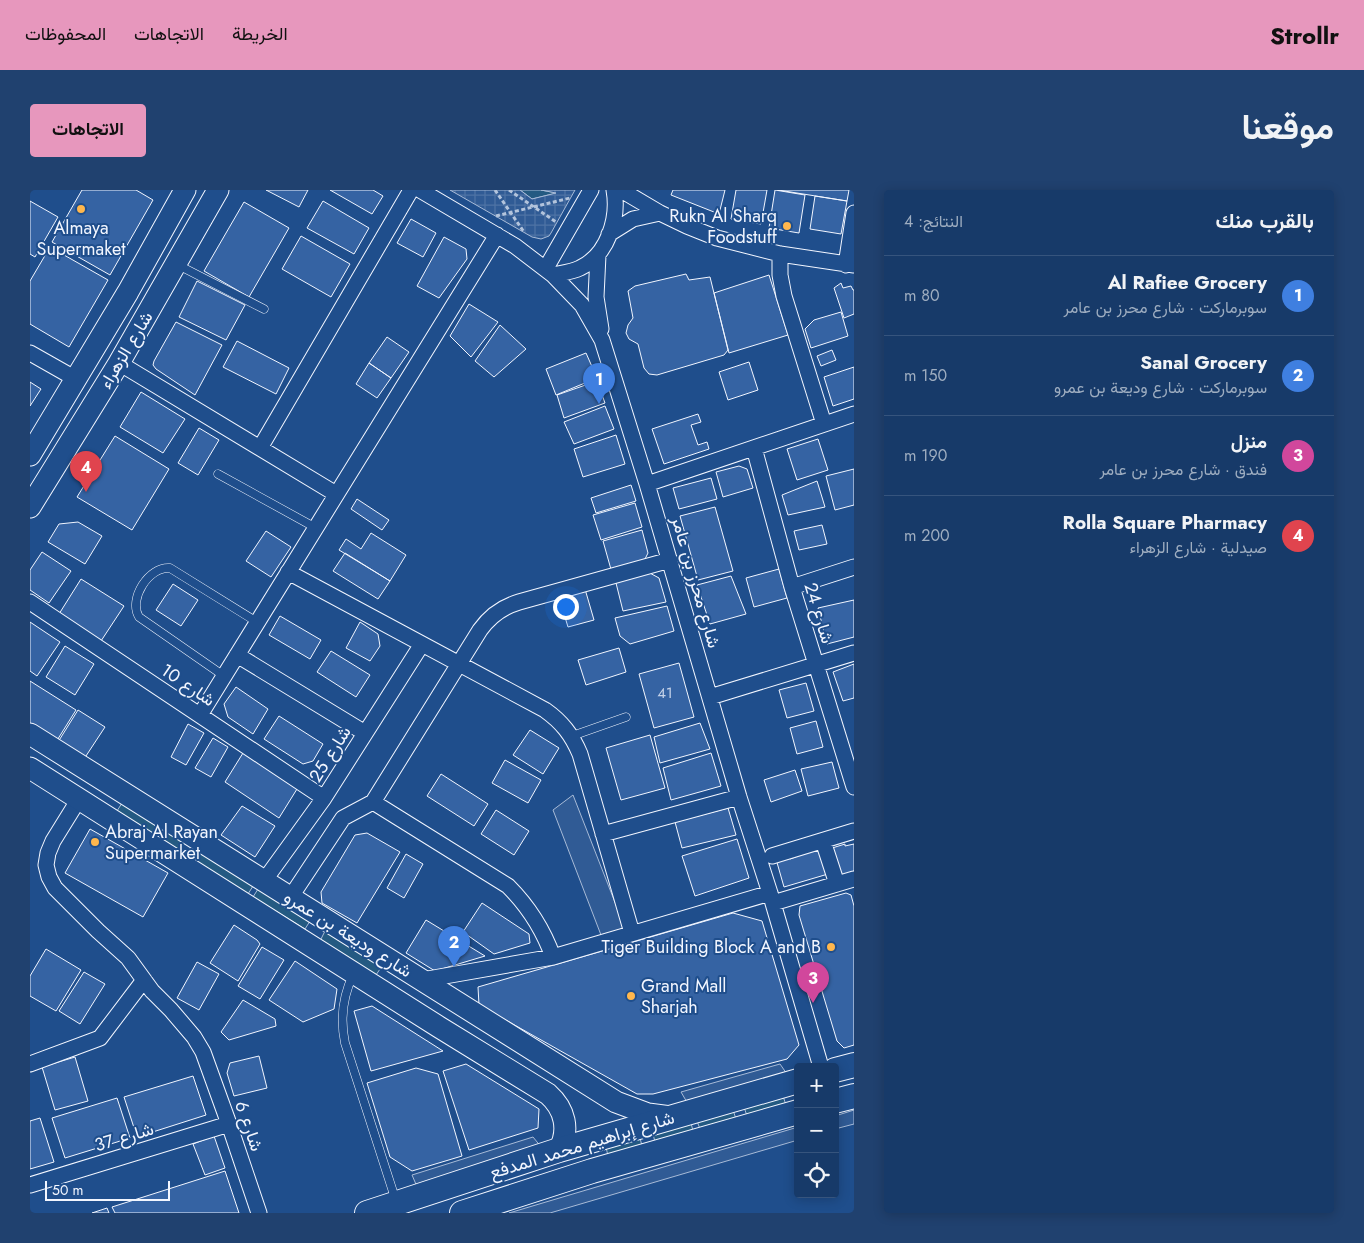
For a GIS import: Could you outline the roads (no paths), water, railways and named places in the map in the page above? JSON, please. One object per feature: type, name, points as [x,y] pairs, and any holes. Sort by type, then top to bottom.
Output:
[{"type":"main road","points":[[839,1069],[854,1065]]},
{"type":"main road","name":"شارع إبراهيم محمد المدفع","points":[[367,1213],[393,1208],[560,1150],[794,1082]]},
{"type":"main road","points":[[839,1100],[854,1096]]},
{"type":"main road","name":"شارع إبراهيم محمد المدفع","points":[[462,1213],[592,1172],[794,1113]]},
{"type":"street","name":"شارع الزهراء","points":[[30,455],[185,190]]},
{"type":"street","name":"شارع الزهراء","points":[[30,507],[119,363],[218,190]]},
{"type":"street","points":[[260,448],[410,190]]},
{"type":"street","name":"شارع محرز بن عامر","points":[[420,190],[497,235],[550,271],[582,305],[602,340],[648,484],[739,796],[772,898],[820,1063]]},
{"type":"street","points":[[550,271],[591,190]]},
{"type":"street","points":[[550,271],[579,269],[598,255],[609,234],[616,210],[614,190]]},
{"type":"street","points":[[621,190],[660,213],[717,238],[780,254],[850,265],[854,213]]},
{"type":"street","points":[[609,234],[633,219],[660,213]]},
{"type":"street","points":[[200,715],[497,235]]},
{"type":"street","points":[[780,254],[780,275],[784,296],[824,424]]},
{"type":"street","points":[[598,255],[596,297],[602,340]]},
{"type":"street","points":[[30,353],[76,379]]},
{"type":"street","points":[[119,363],[336,494]]},
{"type":"street","points":[[648,484],[824,424],[853,416]]},
{"type":"street","name":"شارع 24","points":[[754,448],[815,665],[850,762],[854,787]]},
{"type":"street","points":[[290,898],[343,818],[374,802],[458,663],[486,622],[505,607],[670,560]]},
{"type":"street","points":[[792,587],[854,567]]},
{"type":"street","points":[[288,572],[556,717],[572,736],[580,754],[632,933]]},
{"type":"street","name":"شارع 10","points":[[30,602],[324,798]]},
{"type":"street","name":"شارع 25","points":[[264,881],[324,798],[422,644]]},
{"type":"street","points":[[710,697],[854,653]]},
{"type":"street","points":[[237,655],[366,733]]},
{"type":"street","name":"شارع وديعة بن عمرو","points":[[30,734],[624,1106],[648,1114],[674,1117]]},
{"type":"street","points":[[30,748],[63,768],[79,774],[100,778]]},
{"type":"street","name":"شارع وديعة بن عمرو","points":[[31,772],[79,799],[554,1100],[565,1120],[565,1136],[560,1150]]},
{"type":"street","points":[[603,834],[739,796]]},
{"type":"street","name":"شارع 6","points":[[79,799],[53,841],[48,853],[46,865],[49,877],[55,888],[137,968],[161,1001],[183,1023],[202,1052],[259,1213]]},
{"type":"street","points":[[374,802],[508,886],[524,902],[537,920],[554,956]]},
{"type":"street","points":[[772,856],[854,831]]},
{"type":"street","points":[[823,841],[838,884]]},
{"type":"street","points":[[422,980],[554,956],[632,933],[854,879]]},
{"type":"street","points":[[30,1064],[100,1038],[144,980]]},
{"type":"street","points":[[439,1028],[454,1027],[460,1029],[495,1047],[505,1044],[508,1034]]},
{"type":"street","name":"شارع 37","points":[[30,1185],[229,1124]]},
{"type":"lane","points":[[176,264],[264,309]]},
{"type":"lane","points":[[218,474],[316,528]]},
{"type":"lane","points":[[224,676],[139,617],[135,608],[136,598],[151,574],[160,568],[170,568],[257,622]]},
{"type":"lane","points":[[572,736],[626,716]]},
{"type":"lane","points":[[353,973],[343,1002],[342,1030],[393,1208]]},
{"type":"place","name":"Almaya Supermaket","points":[[81,209]]},
{"type":"place","name":"Rukn Al Sharq Foodstuff","points":[[787,226]]},
{"type":"place","name":"Al Rafiee Grocery","points":[[599,404]]},
{"type":"place","name":"Rolla Square Pharmacy","points":[[86,492]]},
{"type":"place","name":"Abraj Al Rayan Supermarket","points":[[95,842]]},
{"type":"place","name":"Tiger Building Block A and B","points":[[831,947]]},
{"type":"place","name":"Sanal Grocery","points":[[454,967]]},
{"type":"place","name":"Grand Mall Sharjah","points":[[631,996]]},
{"type":"place","name":"منزل","points":[[813,1003]]}]
